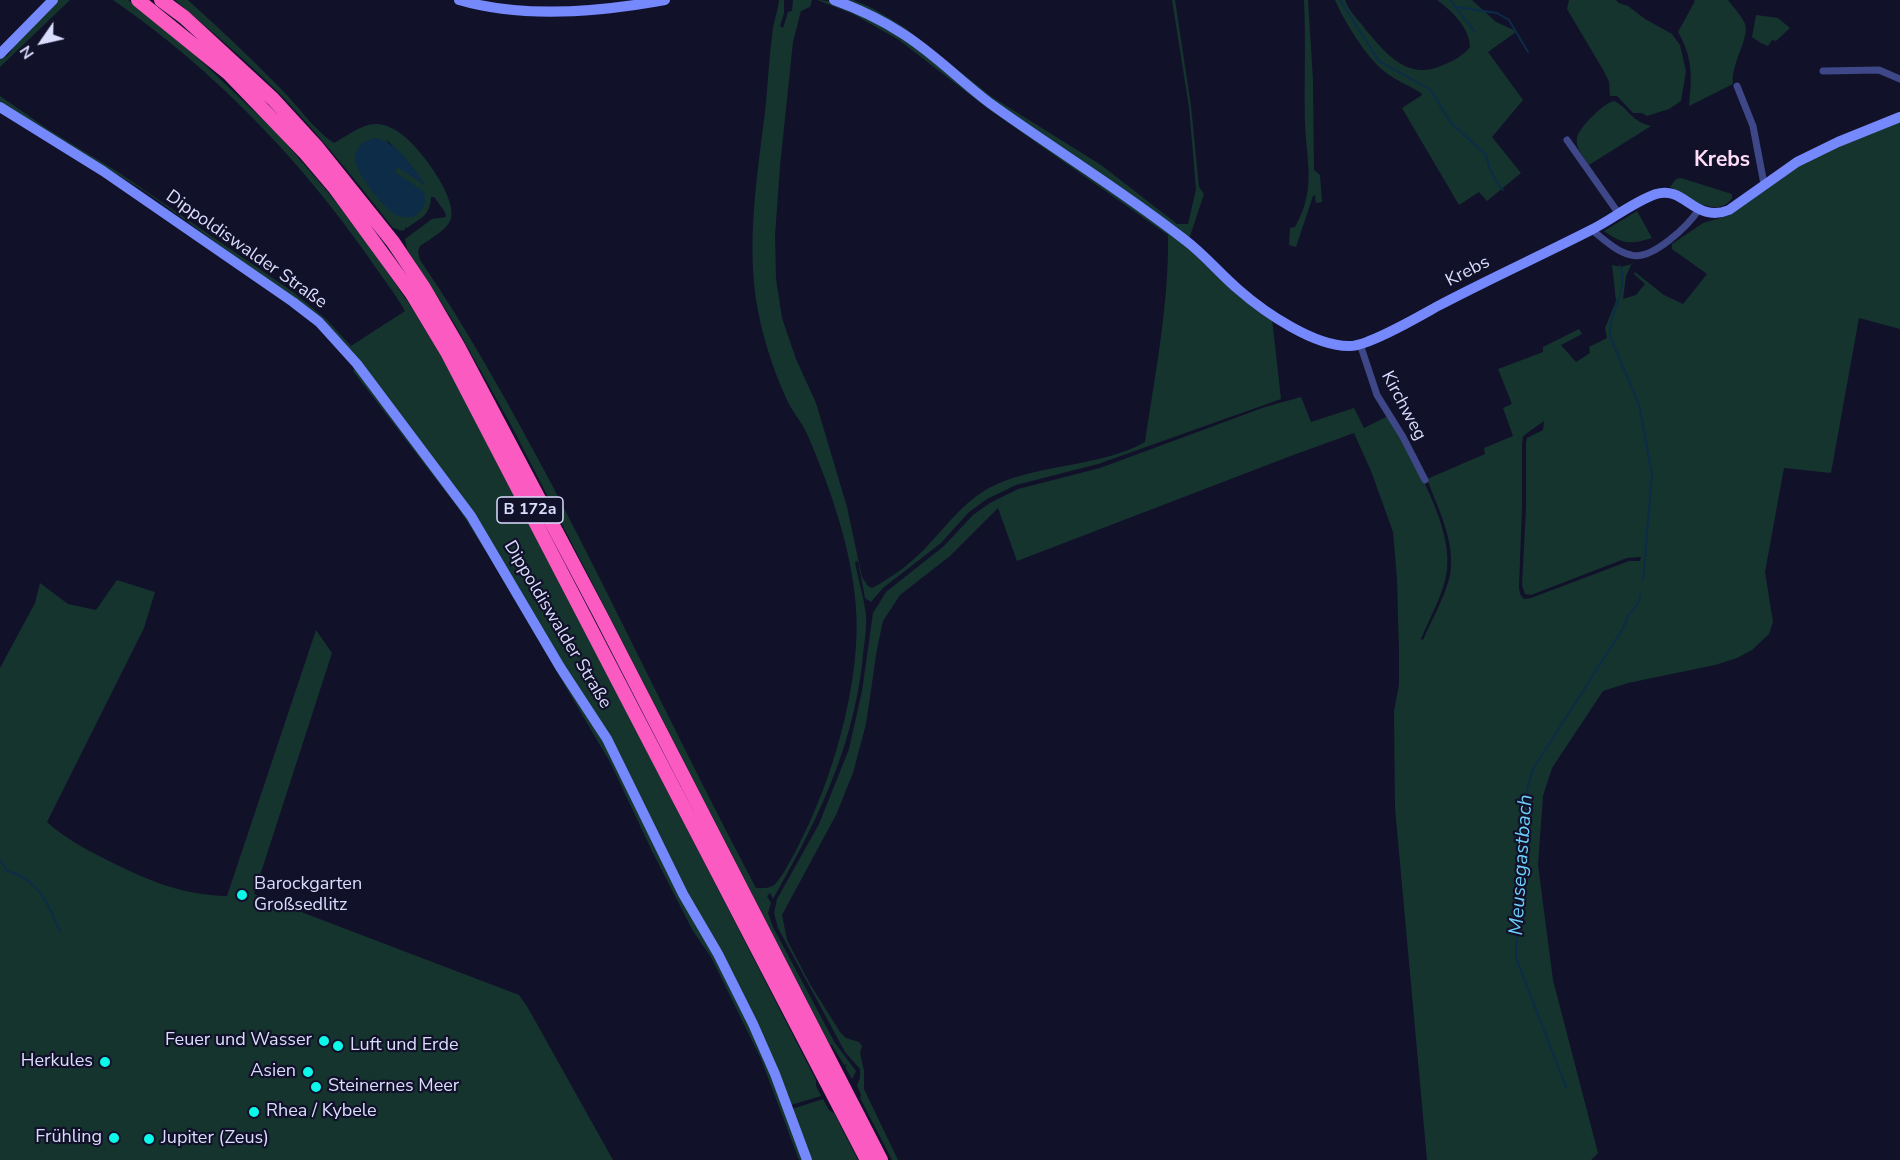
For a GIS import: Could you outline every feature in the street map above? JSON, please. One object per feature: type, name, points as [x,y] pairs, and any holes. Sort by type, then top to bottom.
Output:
[{"type":"highway","name":"B 172a","points":[[138,0],[228,73],[306,154],[334,187],[412,294],[448,354],[838,1089],[881,1160]]},
{"type":"highway","name":"B 172a","points":[[161,0],[184,17],[287,114],[316,146],[393,242],[424,288],[458,346],[577,571],[838,1089],[867,1160]]},
{"type":"street","points":[[0,54],[53,0]]},
{"type":"street","points":[[459,0],[516,9],[553,11],[623,8],[664,0]]},
{"type":"street","points":[[834,0],[854,7],[901,32],[988,102],[1186,240],[1219,269],[1238,290],[1280,319],[1323,342],[1350,346],[1360,344]]},
{"type":"street","points":[[1823,71],[1879,70],[1900,79]]},
{"type":"street","points":[[1737,86],[1753,126],[1764,184]]},
{"type":"street","name":"Dippoldiswalder Straße","points":[[0,107],[103,171],[293,302],[319,322],[357,364],[471,516],[560,667],[607,739],[683,894],[718,954],[753,1024],[807,1160]]},
{"type":"street","name":"Krebs","points":[[1360,344],[1412,321],[1592,230],[1654,195],[1662,193],[1678,196],[1706,213],[1720,214],[1797,162],[1838,141],[1900,117]]},
{"type":"street","points":[[1567,140],[1618,214]]},
{"type":"street","points":[[1592,230],[1621,251],[1634,256],[1650,252],[1672,238],[1693,219],[1699,209]]},
{"type":"street","name":"Kirchweg","points":[[1360,344],[1377,395],[1403,437],[1425,480]]},
{"type":"green space","points":[[58,0],[70,0],[0,67],[0,58],[7,56],[12,47]]},
{"type":"green space","points":[[113,0],[128,0],[143,11],[197,57],[276,132],[328,192],[412,308],[443,359],[524,512],[816,1080],[821,1096],[791,1105],[567,672],[501,559],[351,352],[240,260],[144,191],[0,102],[0,96],[49,130],[118,172],[293,292],[327,320],[351,346],[405,311],[342,221],[284,151],[219,85],[185,55]]},
{"type":"green space","points":[[175,0],[188,0],[259,67],[313,125],[334,143],[365,126],[384,125],[412,143],[436,175],[449,199],[451,219],[442,231],[420,246],[418,251],[420,260],[472,342],[551,483],[756,888],[770,887],[778,881],[797,849],[818,804],[837,750],[844,721],[855,662],[857,634],[854,586],[839,520],[808,436],[789,404],[777,376],[762,329],[754,282],[755,197],[773,28],[779,0],[784,0],[784,13],[780,26],[783,28],[788,12],[792,11],[793,0],[812,0],[810,7],[801,11],[793,42],[780,166],[775,236],[776,279],[782,318],[796,359],[816,403],[847,507],[862,577],[868,586],[872,588],[903,568],[924,550],[967,504],[985,490],[1013,478],[1110,456],[1145,442],[1164,313],[1168,235],[987,108],[899,40],[853,14],[817,0],[849,8],[899,35],[1186,243],[1272,319],[1281,399],[1098,464],[1016,485],[987,499],[969,512],[941,543],[883,588],[871,602],[865,598],[858,561],[855,562],[866,621],[862,665],[850,728],[830,786],[804,843],[773,899],[770,893],[767,896],[771,903],[768,913],[773,927],[835,1043],[856,1071],[852,1079],[845,1067],[847,1064],[844,1065],[830,1045],[511,425],[453,321],[407,249],[405,239],[432,219],[446,217],[445,212],[434,197],[431,197],[429,208],[424,216],[407,228],[405,227],[405,230],[396,231],[400,230],[393,228],[281,95]],"holes":[[[387,140],[406,159],[424,184],[397,166],[395,171]]]},
{"type":"green space","points":[[844,0],[853,0],[872,8],[904,27],[992,97],[1101,165],[1177,224],[1188,224],[1196,189],[1189,107],[1172,0],[1175,0],[1191,106],[1199,187],[1204,194],[1189,239],[992,101],[903,30]]},
{"type":"green space","points":[[1304,0],[1308,0],[1313,80],[1314,170],[1320,175],[1322,202],[1316,203],[1315,195],[1313,196],[1296,247],[1289,245],[1290,228],[1295,227],[1302,214],[1309,177],[1305,124]]},
{"type":"green space","points":[[1335,0],[1345,0],[1354,16],[1390,56],[1409,68],[1419,70],[1431,69],[1454,60],[1470,47],[1463,26],[1454,14],[1437,0],[1472,0],[1496,22],[1514,30],[1516,32],[1488,52],[1523,100],[1492,137],[1521,173],[1487,201],[1479,192],[1459,205],[1402,108],[1422,95],[1421,93],[1392,77],[1377,65],[1356,38]]},
{"type":"green space","points":[[1569,0],[1616,0],[1672,34],[1680,45],[1686,71],[1681,101],[1669,109],[1647,116],[1642,113],[1633,113],[1617,96],[1610,96],[1609,82],[1605,73],[1567,9]]},
{"type":"green space","points":[[1693,0],[1728,0],[1742,18],[1746,30],[1734,69],[1733,84],[1689,106],[1691,86],[1689,59],[1678,32],[1695,1]]},
{"type":"green space","points":[[1756,15],[1778,18],[1790,28],[1776,41],[1772,40],[1768,46],[1752,37]]},
{"type":"green space","points":[[1614,101],[1634,118],[1651,126],[1589,165],[1580,152],[1577,138],[1587,122]]},
{"type":"green space","points":[[1900,121],[1900,329],[1859,318],[1831,473],[1784,468],[1765,572],[1773,622],[1769,634],[1752,650],[1737,658],[1603,691],[1552,768],[1543,796],[1538,865],[1553,980],[1598,1153],[1591,1160],[1427,1160],[1395,808],[1394,711],[1399,685],[1399,654],[1393,532],[1371,471],[1354,433],[1017,561],[998,508],[950,556],[900,595],[883,621],[866,724],[853,773],[836,815],[782,915],[787,940],[810,984],[840,1032],[846,1038],[859,1042],[862,1046],[860,1053],[864,1071],[864,1089],[898,1160],[892,1160],[860,1098],[857,1085],[860,1069],[845,1052],[778,928],[774,913],[777,899],[819,824],[849,749],[862,691],[873,613],[886,592],[944,546],[973,515],[990,503],[1018,489],[1100,468],[1265,407],[1301,397],[1311,422],[1354,408],[1364,428],[1388,416],[1418,470],[1437,511],[1447,552],[1445,579],[1421,639],[1423,640],[1445,591],[1451,563],[1445,526],[1427,479],[1485,454],[1484,448],[1513,436],[1503,408],[1512,404],[1498,369],[1543,352],[1543,347],[1579,329],[1582,334],[1561,345],[1576,362],[1590,353],[1589,347],[1607,338],[1605,328],[1616,301],[1612,265],[1621,267],[1632,264],[1626,276],[1623,299],[1636,295],[1645,284],[1634,274],[1635,272],[1664,295],[1683,304],[1707,274],[1672,249],[1672,244],[1703,223],[1730,215],[1803,162]],"holes":[[[1544,421],[1543,430],[1527,438],[1526,443],[1526,507],[1522,585],[1525,594],[1531,595],[1627,558],[1641,557],[1640,561],[1629,561],[1524,599],[1519,587],[1523,436]]]},
{"type":"green space","points":[[1681,178],[1732,194],[1732,198],[1726,204],[1718,207],[1701,204],[1670,187],[1676,179]]},
{"type":"green space","points":[[1637,211],[1652,238],[1638,242],[1626,242],[1604,231]]},
{"type":"green space","points":[[355,367],[460,507],[601,738],[759,1044],[803,1160],[799,1160],[761,1059],[711,957],[693,931],[652,851],[610,762],[459,509],[353,371]]},
{"type":"green space","points":[[117,580],[155,592],[144,628],[47,822],[78,845],[141,876],[182,890],[227,896],[316,630],[332,653],[254,894],[519,995],[613,1160],[0,1160],[0,668],[35,603],[40,583],[68,604],[96,610]]},
{"type":"green space","points":[[823,1099],[829,1110],[834,1113],[858,1160],[810,1160],[792,1109]]},
{"type":"water","points":[[375,138],[391,144],[398,150],[426,185],[397,167],[395,172],[424,192],[424,206],[414,217],[400,217],[385,206],[357,167],[355,156],[359,147],[362,143]]},
{"type":"waterway","name":"Meusegastbach","points":[[1340,0],[1379,61],[1431,90],[1450,122],[1486,155],[1489,167],[1503,190]]},
{"type":"waterway","points":[[1450,0],[1475,32]]},
{"type":"waterway","points":[[1457,7],[1497,13],[1509,20],[1528,52]]},
{"type":"waterway","name":"Meusegastbach","points":[[1620,266],[1621,292],[1612,318],[1610,336],[1639,405],[1652,474],[1643,580]]},
{"type":"waterway","name":"Meusegastbach","points":[[1566,1087],[1516,958],[1518,879],[1527,789],[1533,769],[1622,630],[1628,616],[1639,602],[1640,594]]},
{"type":"waterway","points":[[0,860],[7,871],[27,880],[41,894],[60,932]]},
{"type":"place","name":"Barockgarten Großsedlitz","points":[[242,895]]},
{"type":"place","name":"Feuer und Wasser","points":[[324,1041]]},
{"type":"place","name":"Luft und Erde","points":[[338,1046]]},
{"type":"place","name":"Herkules","points":[[105,1062]]},
{"type":"place","name":"Asien","points":[[308,1072]]},
{"type":"place","name":"Steinernes Meer","points":[[316,1087]]},
{"type":"place","name":"Rhea / Kybele","points":[[254,1112]]},
{"type":"place","name":"Frühling","points":[[114,1138]]},
{"type":"place","name":"Jupiter (Zeus)","points":[[149,1139]]},
{"type":"district","name":"Krebs","points":[[1722,161]]}]
